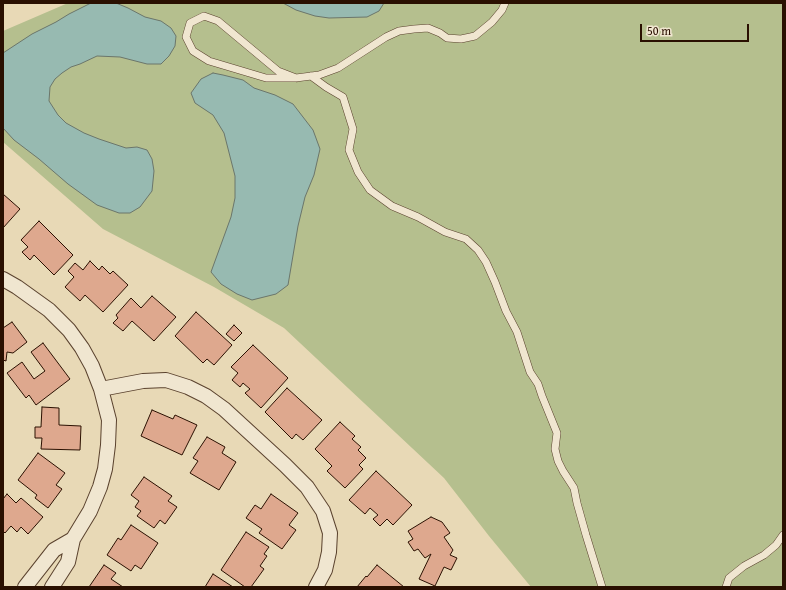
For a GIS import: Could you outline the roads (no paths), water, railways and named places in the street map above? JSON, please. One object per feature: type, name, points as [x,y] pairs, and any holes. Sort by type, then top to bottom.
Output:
[{"type":"street","points":[[3,279],[49,310],[69,330],[82,348],[92,366],[101,388],[109,420],[105,469],[100,487],[90,511],[73,539],[68,562],[52,587]]},
{"type":"street","points":[[101,388],[143,381],[166,380],[188,387],[206,396],[224,409],[307,487],[323,511],[330,533],[329,552],[325,570],[316,587]]},
{"type":"street","points":[[25,587],[54,550],[73,539]]},
{"type":"lane","points":[[296,78],[278,71],[218,21],[204,16],[190,23],[186,36],[193,51],[209,61],[266,78],[296,78],[319,75],[338,68],[386,36],[399,31],[428,28],[447,38],[460,39],[476,36],[492,22],[502,10],[505,3]]},
{"type":"lane","points":[[310,76],[343,97],[353,129],[348,150],[358,172],[370,190],[392,206],[418,217],[445,232],[466,239],[478,250],[486,262],[516,332],[530,372],[538,384],[557,433],[555,448],[558,461],[574,488],[584,529],[602,587]]},
{"type":"lane","points":[[726,587],[729,578],[744,566],[764,555],[776,545],[783,535]]},
{"type":"water","points":[[91,3],[116,3],[145,17],[161,21],[171,28],[176,36],[175,46],[169,56],[161,64],[147,64],[120,57],[97,56],[71,67],[55,79],[50,87],[49,101],[58,115],[66,123],[84,133],[126,148],[137,147],[147,150],[152,159],[154,171],[152,191],[140,207],[130,213],[119,213],[97,205],[68,184],[14,140],[3,128],[3,53],[32,34]]},
{"type":"water","points":[[283,3],[384,3],[379,11],[367,17],[329,18],[315,16],[296,10]]},
{"type":"water","points":[[213,73],[243,80],[254,88],[275,95],[293,104],[313,130],[320,149],[314,175],[305,197],[298,226],[288,285],[276,294],[252,300],[237,294],[221,284],[211,272],[231,217],[235,198],[235,176],[224,133],[213,115],[195,103],[191,93],[201,79]]}]
